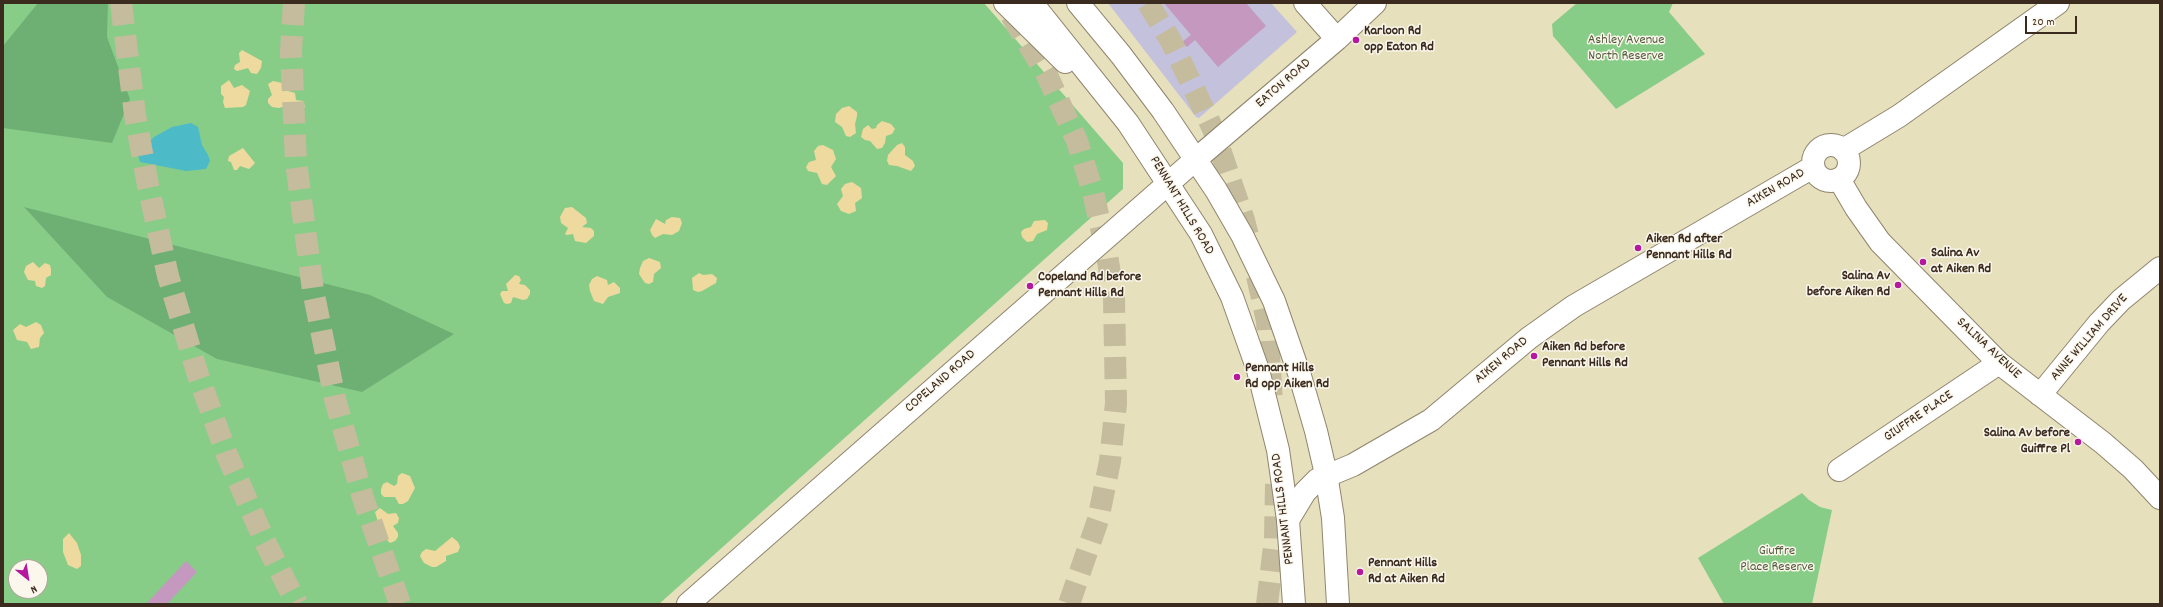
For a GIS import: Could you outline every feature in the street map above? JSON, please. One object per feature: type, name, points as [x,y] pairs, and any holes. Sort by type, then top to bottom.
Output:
[{"type":"main road","points":[[1004,3],[1128,123]]},
{"type":"main road","name":"PENNANT HILLS ROAD","points":[[1032,3],[1128,123],[1201,234],[1232,297],[1258,370],[1278,450],[1288,520],[1294,604]]},
{"type":"main road","points":[[1078,3],[1121,55],[1163,111],[1216,190],[1242,235],[1274,301],[1300,376],[1316,431],[1326,474],[1335,544],[1338,604]]},
{"type":"main road","points":[[1305,3],[1337,39]]},
{"type":"main road","name":"EATON ROAD","points":[[1195,160],[1337,39],[1375,3]]},
{"type":"main road","points":[[1843,150],[1905,112],[2058,3]]},
{"type":"main road","points":[[1833,145],[1843,150],[1849,159],[1849,165],[1844,176],[1834,181],[1823,180],[1815,172],[1813,167],[1814,156],[1822,148],[1833,145]]},
{"type":"main road","name":"COPELAND ROAD","points":[[688,604],[1195,160]]},
{"type":"main road","name":"AIKEN ROAD","points":[[1288,520],[1305,492],[1317,480],[1326,474],[1353,465],[1431,420],[1529,338],[1574,306],[1813,167]]},
{"type":"main road","name":"SALINA AVENUE","points":[[1839,179],[1880,242],[1999,363],[2103,443],[2133,469],[2160,498]]},
{"type":"main road","name":"ANNE WILLIAM DRIVE","points":[[2040,395],[2099,323],[2121,300],[2160,268]]},
{"type":"main road","name":"GIUFFRE PLACE","points":[[1839,470],[1999,363]]},
{"type":"shaded area","points":[[1108,3],[1271,3],[1297,32],[1199,118],[1196,117]]},
{"type":"green space","points":[[3,3],[984,3],[1123,163],[1123,189],[659,604],[3,604]]},
{"type":"green space","points":[[38,3],[108,3],[107,37],[130,99],[112,143],[3,128],[3,46]]},
{"type":"green space","name":"Ashley Avenue North Reserve","points":[[1577,3],[1673,3],[1669,12],[1705,54],[1616,109],[1553,36],[1552,24]]},
{"type":"green space","points":[[24,207],[370,295],[454,334],[362,392],[217,359],[107,297]]},
{"type":"green space","name":"Giuffre Place Reserve","points":[[1802,493],[1809,500],[1820,507],[1832,510],[1812,604],[1724,604],[1698,558]]},
{"type":"sand","points":[[242,50],[262,61],[261,68],[257,74],[251,73],[248,68],[237,71],[234,69],[235,65],[240,62],[239,53]]},
{"type":"sand","points":[[229,80],[234,88],[242,85],[250,91],[246,105],[243,107],[225,108],[223,102],[224,97],[221,94],[221,86]]},
{"type":"sand","points":[[273,81],[287,84],[288,91],[295,93],[296,100],[303,101],[305,107],[295,112],[285,106],[279,108],[272,107],[268,103],[268,99],[272,95],[268,84]]},
{"type":"sand","points":[[849,106],[857,112],[855,124],[856,133],[850,137],[846,136],[842,127],[835,122],[836,114],[842,108]]},
{"type":"sand","points":[[882,121],[891,124],[895,129],[892,134],[886,136],[885,143],[882,148],[877,149],[870,141],[861,137],[863,129],[868,125],[872,129],[876,128]]},
{"type":"sand","points":[[902,143],[905,147],[905,155],[913,161],[915,166],[911,171],[889,165],[887,161],[888,155],[897,145]]},
{"type":"sand","points":[[823,145],[833,150],[836,159],[831,167],[836,176],[827,185],[822,184],[817,173],[808,171],[806,167],[809,162],[816,160],[814,151],[818,146]]},
{"type":"sand","points":[[243,148],[255,163],[249,169],[240,166],[237,170],[234,170],[231,162],[228,161],[229,156]]},
{"type":"sand","points":[[852,182],[861,188],[862,198],[855,203],[856,211],[849,214],[841,211],[837,204],[843,196],[841,189],[845,184]]},
{"type":"sand","points":[[572,207],[586,218],[587,223],[582,227],[591,228],[594,231],[594,236],[586,243],[575,241],[573,234],[565,234],[568,228],[561,223],[560,217],[565,208]]},
{"type":"sand","points":[[672,217],[680,218],[682,223],[679,231],[672,235],[663,234],[655,238],[650,230],[656,219],[665,224],[666,220]]},
{"type":"sand","points":[[1045,220],[1048,223],[1047,230],[1037,234],[1033,241],[1027,242],[1022,237],[1021,232],[1024,229],[1031,227],[1034,221]]},
{"type":"sand","points":[[649,258],[660,262],[661,268],[654,274],[653,282],[649,284],[645,283],[639,274],[643,261]]},
{"type":"sand","points":[[33,262],[39,268],[45,263],[50,265],[51,275],[46,278],[45,286],[42,288],[36,286],[35,281],[28,280],[24,272],[26,266]]},
{"type":"sand","points":[[699,273],[703,275],[712,274],[717,278],[716,283],[702,291],[698,292],[693,290],[692,278]]},
{"type":"sand","points":[[515,275],[519,276],[521,280],[519,284],[525,285],[530,290],[530,294],[527,299],[523,300],[513,297],[511,303],[504,303],[500,294],[502,291],[508,291],[506,284]]},
{"type":"sand","points":[[597,276],[607,280],[608,285],[614,282],[620,288],[620,293],[608,297],[603,304],[594,301],[590,291],[589,285],[592,279]]},
{"type":"sand","points":[[36,322],[41,325],[44,333],[40,338],[39,347],[31,349],[27,342],[17,340],[13,330],[20,324],[26,327]]},
{"type":"sand","points":[[402,473],[410,476],[415,488],[408,501],[403,504],[399,504],[395,497],[384,497],[381,494],[381,489],[383,484],[387,482],[394,486],[397,484],[398,476]]},
{"type":"sand","points":[[380,508],[388,514],[396,513],[399,518],[398,523],[393,526],[398,533],[398,537],[395,541],[390,543],[382,535],[374,534],[368,530],[369,523],[378,522],[375,512]]},
{"type":"sand","points":[[69,533],[77,543],[81,555],[81,566],[77,569],[68,565],[63,552],[63,539]]},
{"type":"sand","points":[[452,537],[458,542],[460,547],[458,552],[446,556],[446,561],[436,567],[432,567],[424,563],[420,556],[422,552],[426,549],[435,551]]},
{"type":"water","points":[[191,123],[198,127],[202,145],[210,161],[206,169],[186,171],[140,162],[137,152],[154,137],[172,127]]},
{"type":"building","points":[[1164,3],[1246,3],[1266,26],[1218,67],[1195,40],[1187,47],[1182,42],[1191,35]]},
{"type":"building","points":[[186,561],[197,572],[167,604],[146,604]]},
{"type":"tunnel","points":[[121,3],[135,115],[148,185],[168,276],[198,375],[227,455],[265,542],[297,604]]},
{"type":"tunnel","points":[[294,3],[291,51],[296,162],[313,290],[335,399],[363,498],[400,604]]},
{"type":"tunnel","points":[[1148,3],[1171,41],[1213,129],[1244,220],[1249,240]]},
{"type":"tunnel","points":[[1011,15],[1047,75],[1077,141],[1093,192],[1107,255],[1114,298],[1116,403],[1110,461],[1098,520],[1069,604]]},
{"type":"tunnel","points":[[1257,276],[1267,321],[1272,402]]},
{"type":"tunnel","points":[[1267,604],[1275,539],[1276,484]]},
{"type":"place","name":"Karloon Rd opp Eaton Rd","points":[[1356,40]]},
{"type":"place","name":"Aiken Rd after Pennant Hills Rd","points":[[1638,248]]},
{"type":"place","name":"Salina Av at Aiken Rd","points":[[1923,262]]},
{"type":"place","name":"Salina Av before Aiken Rd","points":[[1898,285]]},
{"type":"place","name":"Copeland Rd before Pennant Hills Rd","points":[[1030,286]]},
{"type":"place","name":"Aiken Rd before Pennant Hills Rd","points":[[1534,356]]},
{"type":"place","name":"Pennant Hills Rd opp Aiken Rd","points":[[1237,377]]},
{"type":"place","name":"Salina Av before Guiffre Pl","points":[[2078,442]]},
{"type":"place","name":"Pennant Hills Rd at Aiken Rd","points":[[1360,572]]}]
